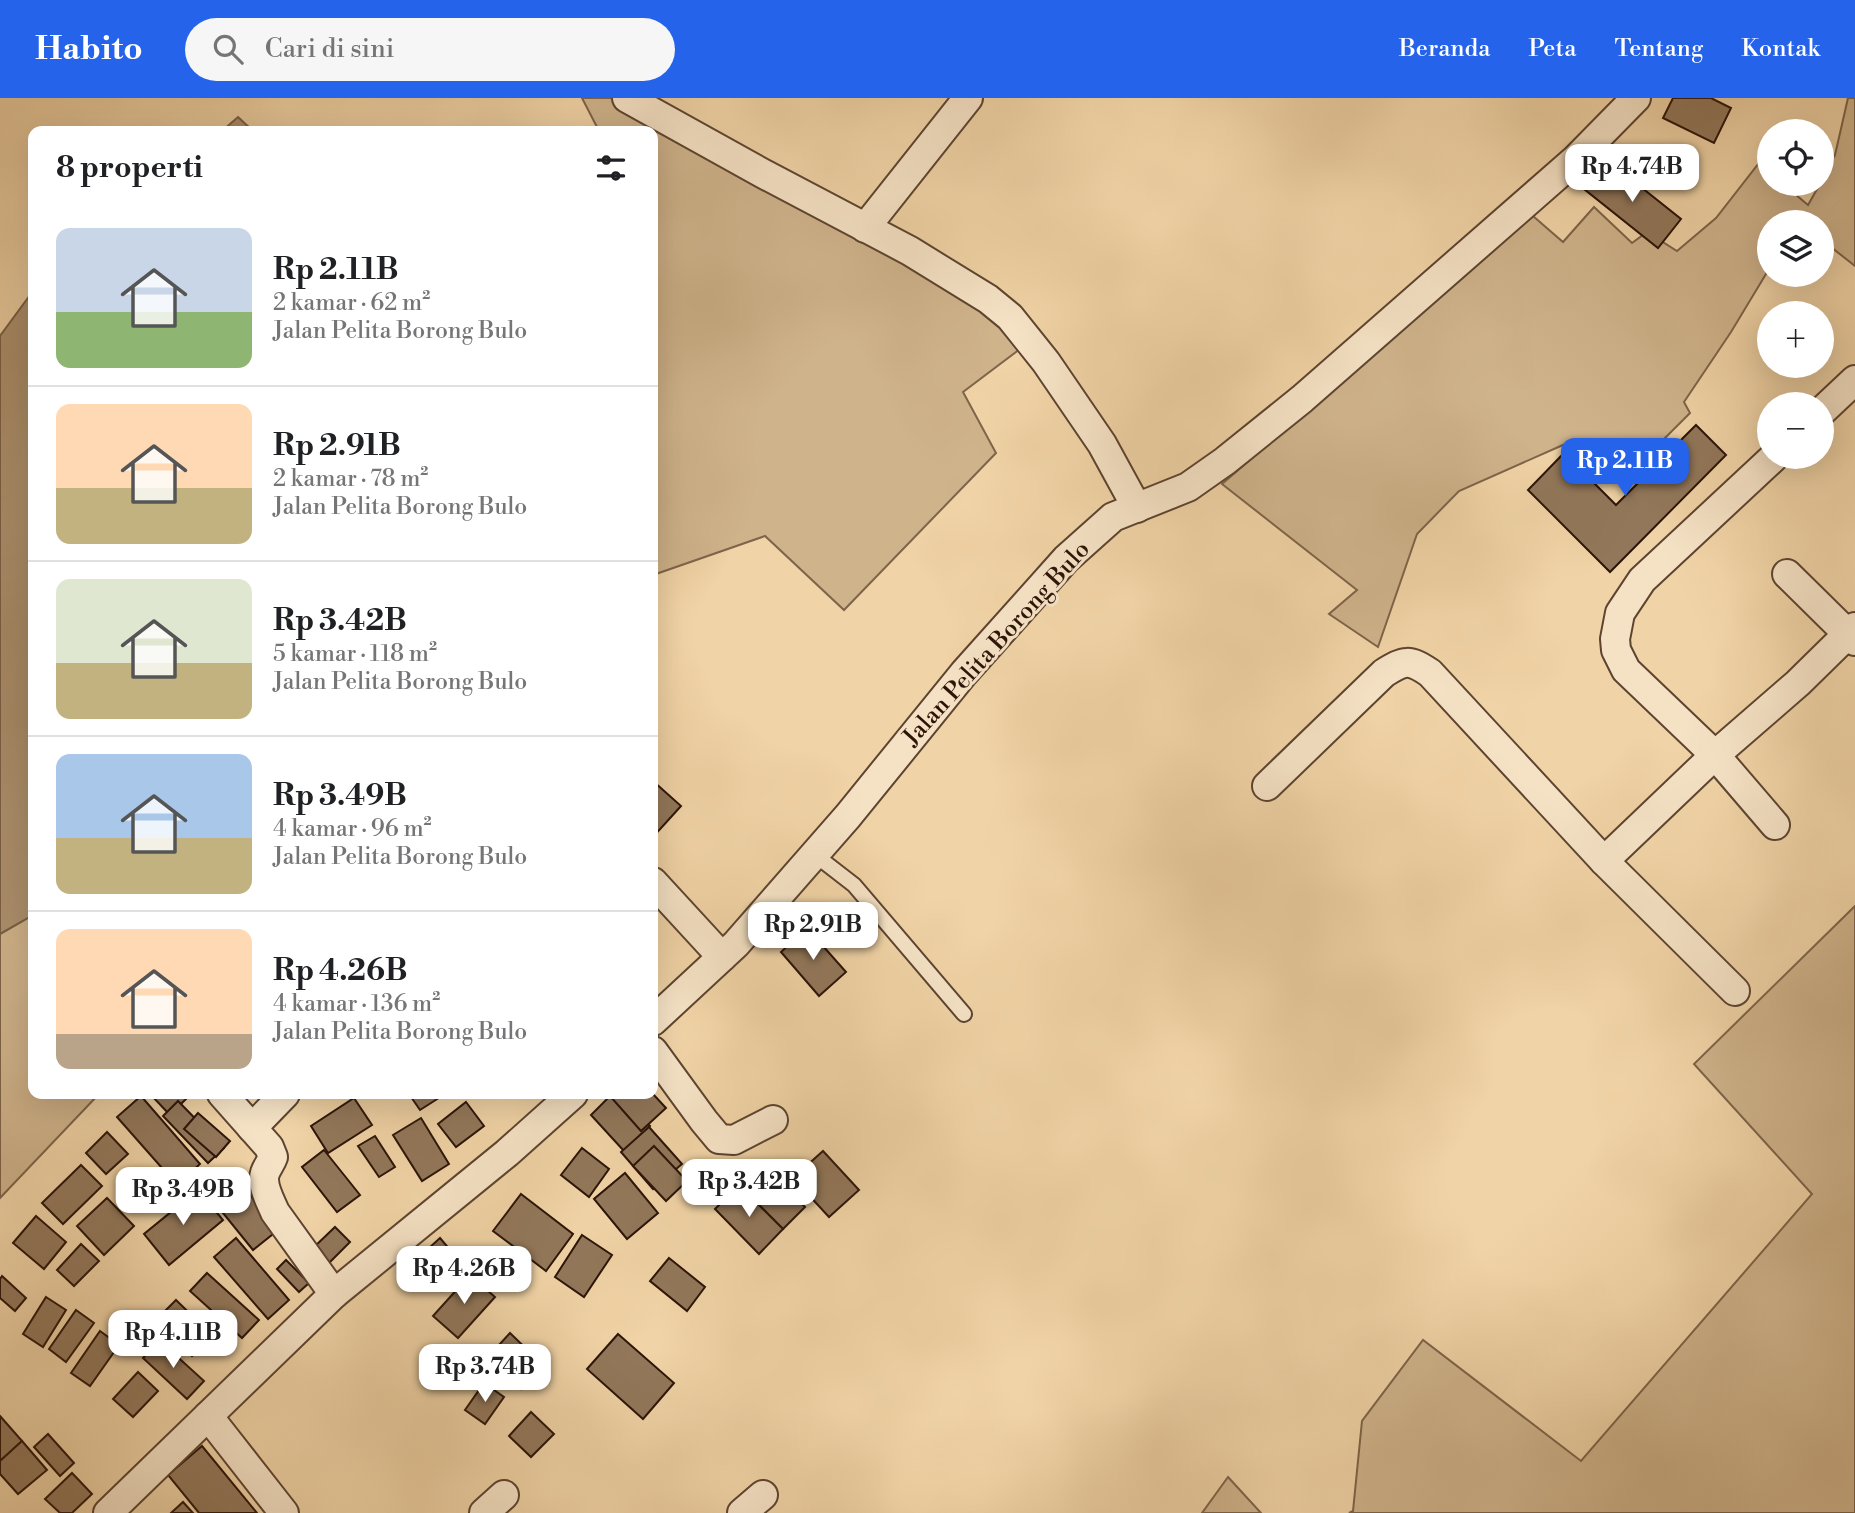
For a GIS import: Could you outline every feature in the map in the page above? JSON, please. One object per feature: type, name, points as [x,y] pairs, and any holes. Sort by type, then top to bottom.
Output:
[{"type":"street","points":[[627,98],[921,258],[988,299],[1010,317],[1046,362],[1102,444],[1137,508]]},
{"type":"street","points":[[865,228],[968,98]]},
{"type":"street","name":"Jalan Pelita Borong Bulo","points":[[658,1016],[736,944],[848,816],[964,673],[1066,559],[1113,517],[1188,487],[1302,399],[1576,159],[1636,98]]},
{"type":"street","points":[[1834,400],[1855,380]]},
{"type":"street","points":[[1761,469],[1642,580],[1620,613],[1616,629],[1616,650],[1626,670],[1715,755],[1775,824]]},
{"type":"street","points":[[1604,861],[1715,755],[1853,634],[1787,575]]},
{"type":"street","points":[[1267,786],[1384,673],[1401,662],[1416,664],[1430,673],[1604,861],[1735,991]]},
{"type":"street","points":[[658,887],[722,957]]},
{"type":"street","points":[[658,1058],[719,1139],[734,1140],[773,1120]]},
{"type":"street","points":[[226,1099],[269,1147],[273,1157],[264,1180],[275,1212],[334,1294]]},
{"type":"street","points":[[252,1128],[280,1099]]},
{"type":"street","points":[[108,1513],[334,1294],[508,1153],[567,1099]]},
{"type":"street","points":[[208,1416],[284,1513]]},
{"type":"street","points":[[742,1513],[763,1495]]},
{"type":"lane","points":[[814,854],[854,885],[964,1014]]},
{"type":"shaded area","points":[[582,98],[643,98],[965,287],[1020,349],[963,392],[996,453],[844,610],[765,536],[658,573],[658,126],[596,126]]},
{"type":"shaded area","points":[[1848,98],[1855,98],[1855,266],[1834,249],[1834,210],[1757,210],[1758,287],[1684,402],[1690,413],[1641,462],[1611,476],[1563,445],[1459,491],[1417,534],[1378,647],[1329,614],[1357,590],[1222,484],[1533,216],[1563,242],[1594,207],[1632,243],[1647,232],[1677,251],[1716,218],[1757,166],[1757,196],[1797,196],[1808,205],[1813,196],[1834,196],[1835,155]]},
{"type":"shaded area","points":[[238,117],[248,126],[228,126]]},
{"type":"shaded area","points":[[28,298],[28,918],[0,934],[0,336]]},
{"type":"shaded area","points":[[1855,906],[1855,1513],[1349,1513],[1353,1511],[1362,1421],[1423,1340],[1581,1461],[1812,1194],[1694,1064]]},
{"type":"shaded area","points":[[28,918],[28,1099],[94,1099],[0,1198],[0,934]]},
{"type":"shaded area","points":[[1228,1477],[1261,1513],[1202,1513]]},
{"type":"building","points":[[1673,98],[1711,98],[1731,108],[1714,143],[1663,118]]},
{"type":"building","points":[[1607,160],[1681,219],[1658,248],[1584,189]]},
{"type":"building","points":[[1696,425],[1726,455],[1610,572],[1528,490],[1564,453],[1616,505]]},
{"type":"building","points":[[658,785],[681,806],[658,831]]},
{"type":"building","points":[[807,928],[846,972],[819,996],[781,952]]},
{"type":"building","points":[[138,1099],[144,1099],[200,1164],[177,1185],[117,1117]]},
{"type":"building","points":[[155,1099],[186,1099],[170,1115]]},
{"type":"building","points":[[352,1099],[372,1125],[328,1153],[311,1126]]},
{"type":"building","points":[[412,1099],[437,1099],[420,1110]]},
{"type":"building","points":[[607,1099],[625,1099],[650,1126],[624,1151],[591,1115]]},
{"type":"building","points":[[613,1099],[658,1099],[666,1108],[641,1131]]},
{"type":"building","points":[[178,1101],[224,1148],[208,1163],[163,1116]]},
{"type":"building","points":[[466,1102],[484,1126],[456,1147],[438,1124]]},
{"type":"building","points":[[198,1113],[230,1141],[216,1157],[184,1129]]},
{"type":"building","points":[[421,1118],[449,1164],[422,1181],[393,1135]]},
{"type":"building","points":[[649,1127],[682,1164],[653,1189],[621,1152]]},
{"type":"building","points":[[107,1132],[128,1154],[106,1174],[86,1153]]},
{"type":"building","points":[[375,1136],[395,1167],[379,1177],[358,1146]]},
{"type":"building","points":[[654,1146],[687,1181],[666,1201],[633,1166]]},
{"type":"building","points":[[582,1148],[609,1169],[589,1197],[561,1175]]},
{"type":"building","points":[[324,1150],[360,1195],[337,1212],[302,1167]]},
{"type":"building","points":[[823,1151],[859,1190],[829,1217],[793,1178]]},
{"type":"building","points":[[760,1163],[805,1207],[783,1229],[739,1185]]},
{"type":"building","points":[[81,1165],[102,1186],[63,1224],[42,1203]]},
{"type":"building","points":[[625,1173],[658,1213],[627,1239],[594,1199]]},
{"type":"building","points":[[235,1176],[278,1230],[253,1250],[210,1197]]},
{"type":"building","points":[[739,1185],[783,1229],[759,1254],[715,1209]]},
{"type":"building","points":[[198,1190],[223,1220],[169,1265],[144,1234]]},
{"type":"building","points":[[521,1194],[573,1234],[546,1271],[493,1231]]},
{"type":"building","points":[[107,1198],[134,1226],[104,1255],[77,1226]]},
{"type":"building","points":[[36,1216],[66,1242],[44,1269],[13,1243]]},
{"type":"building","points":[[335,1227],[350,1242],[327,1265],[312,1249]]},
{"type":"building","points":[[582,1235],[612,1255],[584,1297],[555,1277]]},
{"type":"building","points":[[236,1238],[289,1300],[268,1319],[214,1257]]},
{"type":"building","points":[[440,1238],[466,1269],[442,1291],[415,1261]]},
{"type":"building","points":[[81,1244],[99,1261],[74,1286],[57,1270]]},
{"type":"building","points":[[669,1258],[705,1287],[687,1311],[650,1281]]},
{"type":"building","points":[[286,1260],[309,1283],[299,1292],[277,1269]]},
{"type":"building","points":[[207,1273],[259,1320],[242,1338],[190,1291]]},
{"type":"building","points":[[470,1275],[495,1297],[458,1338],[433,1316]]},
{"type":"building","points":[[2,1276],[26,1298],[15,1311],[0,1298]]},
{"type":"building","points":[[46,1297],[66,1310],[43,1347],[23,1334]]},
{"type":"building","points":[[176,1300],[212,1335],[192,1356],[156,1320]]},
{"type":"building","points":[[76,1310],[94,1323],[66,1362],[49,1349]]},
{"type":"building","points":[[100,1331],[119,1345],[90,1386],[71,1373]]},
{"type":"building","points":[[510,1333],[543,1365],[521,1389],[488,1357]]},
{"type":"building","points":[[618,1334],[674,1383],[643,1419],[587,1369]]},
{"type":"building","points":[[159,1340],[204,1381],[187,1399],[143,1358]]},
{"type":"building","points":[[138,1372],[158,1391],[133,1417],[113,1399]]},
{"type":"building","points":[[484,1383],[504,1397],[485,1424],[465,1410]]},
{"type":"building","points":[[531,1412],[554,1434],[531,1457],[509,1436]]},
{"type":"building","points":[[0,1416],[22,1441],[0,1461]]},
{"type":"building","points":[[48,1434],[74,1463],[60,1476],[34,1447]]},
{"type":"building","points":[[22,1441],[47,1470],[18,1494],[0,1474],[0,1461]]},
{"type":"building","points":[[202,1446],[257,1513],[199,1513],[168,1475]]},
{"type":"building","points":[[72,1473],[92,1494],[72,1513],[60,1513],[45,1499]]},
{"type":"building","points":[[183,1502],[193,1513],[171,1513]]}]
